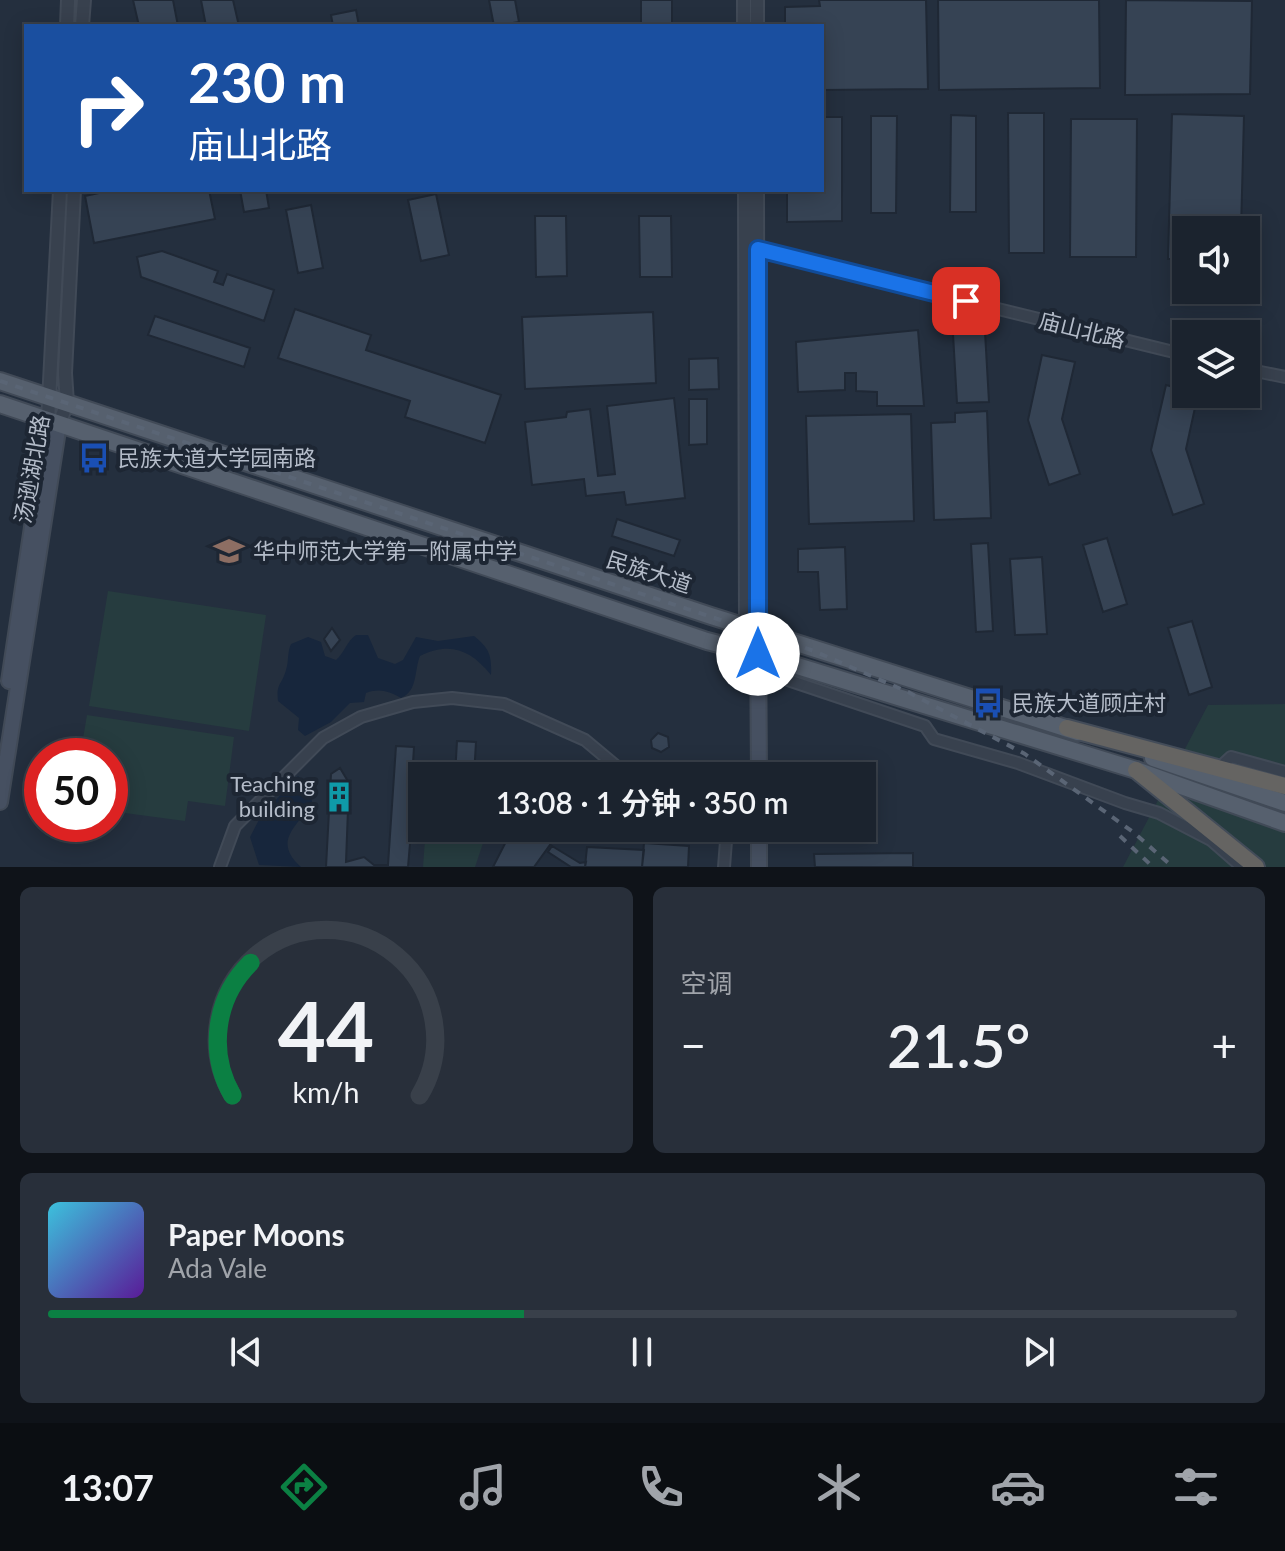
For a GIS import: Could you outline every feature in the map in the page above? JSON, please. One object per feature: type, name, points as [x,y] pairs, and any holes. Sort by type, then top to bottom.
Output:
[{"type":"highway","points":[[1067,728],[1285,786]]},
{"type":"highway","points":[[1136,770],[1256,867]]},
{"type":"main road","name":"民族大道","points":[[0,381],[1067,728],[1285,803]]},
{"type":"main road","points":[[0,404],[692,636],[1136,770],[1285,823]]},
{"type":"main road","name":"汤逊湖北路","points":[[0,743],[54,422]]},
{"type":"main road","name":"汤逊湖北路","points":[[0,802],[54,422]]},
{"type":"main road","points":[[752,628],[758,762]]},
{"type":"main road","points":[[759,842],[759,867]]},
{"type":"street","points":[[67,24],[68,0]]},
{"type":"street","points":[[82,24],[84,0]]},
{"type":"street","points":[[744,0],[744,24]]},
{"type":"street","points":[[757,0],[757,24]]},
{"type":"street","name":"汤逊湖北路","points":[[59,401],[60,192]]},
{"type":"street","name":"汤逊湖北路","points":[[54,422],[65,373],[74,192]]},
{"type":"street","points":[[745,192],[751,248],[752,628]]},
{"type":"street","points":[[751,248],[757,192]]},
{"type":"street","name":"庙山北路","points":[[751,248],[1172,352]]},
{"type":"street","points":[[1260,372],[1285,377]]},
{"type":"street","points":[[788,680],[925,726],[934,739],[1018,763],[1159,813],[1211,840],[1242,867]]},
{"type":"street","points":[[220,867],[235,826],[323,738],[361,717],[413,702],[452,698],[504,704],[585,740],[611,762]]},
{"type":"street","points":[[1218,769],[1231,757],[1285,772]]},
{"type":"street","points":[[724,867],[726,842]]},
{"type":"green space","points":[[108,591],[266,615],[249,731],[89,706]]},
{"type":"green space","points":[[1285,704],[1285,867],[1123,867],[1208,705]]},
{"type":"green space","points":[[87,715],[234,737],[225,806],[188,801],[185,821],[128,813],[128,738],[83,738]]},
{"type":"green space","points":[[425,842],[483,843],[475,867],[423,867]]},
{"type":"water","points":[[356,635],[368,635],[378,658],[395,664],[403,660],[416,637],[438,641],[474,636],[488,652],[491,675],[476,659],[459,650],[431,651],[420,656],[413,686],[406,695],[401,698],[384,691],[366,693],[364,702],[350,703],[331,722],[305,736],[298,730],[299,718],[278,701],[291,644],[308,637],[321,642],[325,656],[336,660]]},
{"type":"water","points":[[298,776],[310,789],[312,802],[288,840],[292,857],[301,867],[259,865],[250,837],[261,816]]},
{"type":"building","points":[[133,0],[173,0],[178,24],[139,24]]},
{"type":"building","points":[[201,0],[233,0],[239,24],[206,24]]},
{"type":"building","points":[[489,0],[515,0],[519,22],[494,24]]},
{"type":"building","points":[[641,0],[672,0],[672,24],[641,24]]},
{"type":"building","points":[[819,0],[926,0],[928,89],[824,90],[824,24],[785,24],[785,7],[820,6]]},
{"type":"building","points":[[938,0],[1099,0],[1100,88],[939,90]]},
{"type":"building","points":[[1126,0],[1252,1],[1250,94],[1125,95]]},
{"type":"building","points":[[356,10],[359,24],[333,24],[331,15]]},
{"type":"building","points":[[1008,113],[1044,113],[1044,253],[1009,253]]},
{"type":"building","points":[[1172,114],[1244,116],[1241,216],[1172,216],[1172,259],[1168,259]]},
{"type":"building","points":[[951,115],[976,116],[976,212],[950,212]]},
{"type":"building","points":[[871,116],[897,116],[896,213],[871,213]]},
{"type":"building","points":[[824,117],[842,117],[842,221],[787,222],[787,192],[824,192]]},
{"type":"building","points":[[1071,119],[1137,119],[1136,257],[1070,257]]},
{"type":"building","points":[[104,192],[209,192],[215,219],[94,243],[85,196]]},
{"type":"building","points":[[240,192],[266,192],[269,208],[244,212]]},
{"type":"building","points":[[436,194],[449,255],[421,261],[408,200]]},
{"type":"building","points":[[311,205],[323,268],[298,273],[286,210]]},
{"type":"building","points":[[535,216],[566,216],[567,276],[536,277]]},
{"type":"building","points":[[639,216],[671,216],[672,277],[640,277]]},
{"type":"building","points":[[162,251],[218,271],[214,282],[223,285],[227,274],[274,290],[264,321],[141,277],[137,257]]},
{"type":"building","points":[[295,309],[371,335],[366,350],[501,395],[485,443],[405,417],[410,401],[278,358]]},
{"type":"building","points":[[653,312],[656,383],[525,389],[522,317]]},
{"type":"building","points":[[155,316],[250,348],[244,367],[148,335]]},
{"type":"building","points":[[918,330],[924,406],[877,406],[877,392],[856,391],[856,373],[845,373],[845,390],[798,392],[796,342]]},
{"type":"building","points":[[985,332],[989,402],[957,403],[953,334]]},
{"type":"building","points":[[1042,355],[1075,362],[1062,419],[1080,474],[1049,485],[1028,420]]},
{"type":"building","points":[[718,358],[719,389],[689,390],[689,359]]},
{"type":"building","points":[[1166,385],[1172,386],[1172,408],[1195,408],[1186,449],[1204,504],[1173,515],[1151,450]]},
{"type":"building","points":[[674,398],[685,498],[626,505],[624,492],[586,496],[584,479],[532,485],[525,422],[566,417],[567,412],[590,409],[598,476],[615,474],[607,406]]},
{"type":"building","points":[[689,399],[707,399],[707,444],[689,445]]},
{"type":"building","points":[[987,411],[991,518],[934,520],[931,423],[955,422],[955,413]]},
{"type":"building","points":[[911,414],[914,521],[809,524],[806,416]]},
{"type":"building","points":[[617,519],[680,540],[674,556],[612,536]]},
{"type":"building","points":[[1107,538],[1127,604],[1103,612],[1083,545]]},
{"type":"building","points":[[988,543],[993,631],[976,632],[971,544]]},
{"type":"building","points":[[845,547],[847,609],[820,610],[818,572],[798,572],[798,549]]},
{"type":"building","points":[[1042,557],[1047,634],[1015,635],[1010,559]]},
{"type":"building","points":[[1192,621],[1212,687],[1189,695],[1168,628]]},
{"type":"building","points":[[332,628],[340,640],[331,651],[324,639]]},
{"type":"building","points":[[658,733],[668,737],[669,747],[661,752],[652,748],[651,740]]},
{"type":"building","points":[[457,741],[476,742],[475,762],[456,762]]},
{"type":"building","name":"Teaching building","points":[[396,746],[414,747],[413,762],[408,762],[408,867],[326,867],[331,774],[340,768],[349,783],[346,862],[364,857],[374,865],[388,865]]},
{"type":"building","points":[[506,842],[552,842],[534,867],[493,867]]},
{"type":"building","points":[[644,843],[689,846],[688,867],[642,867]]},
{"type":"building","points":[[552,846],[580,863],[586,862],[585,867],[571,867],[548,852]]},
{"type":"building","points":[[587,847],[644,850],[642,867],[585,867]]},
{"type":"building","points":[[913,853],[913,867],[815,867],[814,854]]},
{"type":"railway","points":[[0,381],[814,651],[908,692],[1025,754],[1133,832],[1173,867]]},
{"type":"railway","points":[[1120,836],[1153,867]]},
{"type":"place","name":"民族大道大学园南路","points":[[94,458]]},
{"type":"place","name":"华中师范大学第一附属中学","points":[[229,551]]},
{"type":"place","name":"民族大道顾庄村","points":[[988,703]]},
{"type":"place","name":"Teaching building","points":[[339,797]]},
{"type":"route","points":[[758,654],[758,249],[966,301]]}]
